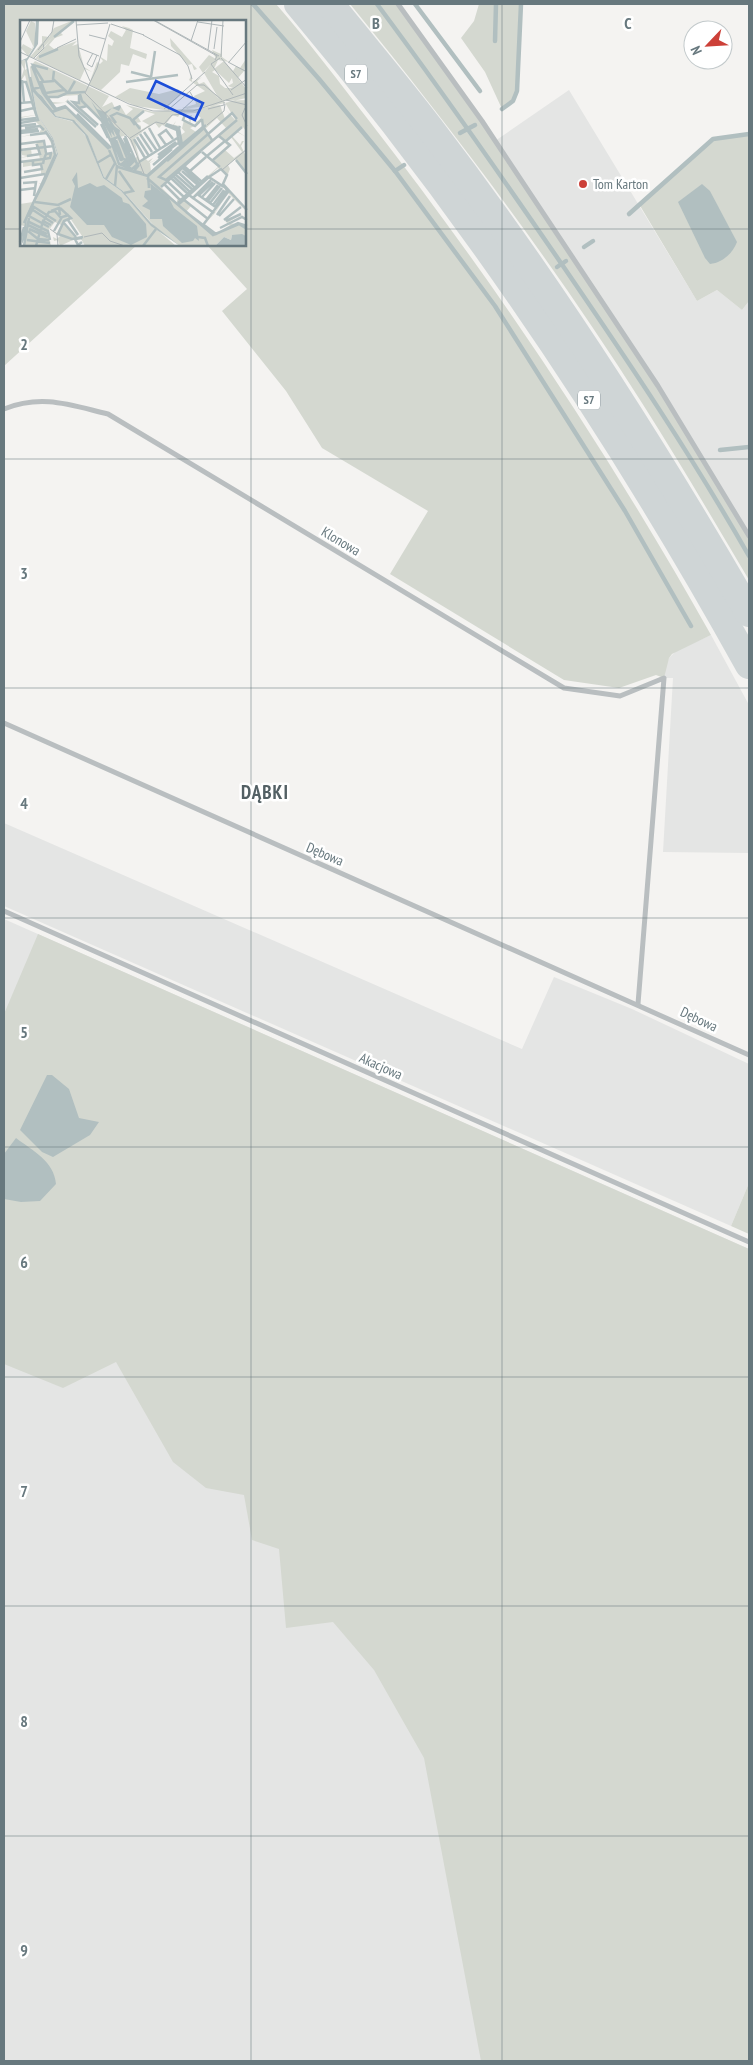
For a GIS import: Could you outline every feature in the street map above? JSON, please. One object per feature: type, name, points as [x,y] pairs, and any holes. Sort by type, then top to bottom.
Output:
[{"type":"highway","name":"S7","points":[[298,4],[411,146],[532,316],[637,475],[749,665]]},
{"type":"highway","name":"S7","points":[[330,4],[429,127],[545,288],[656,456],[749,613]]},
{"type":"street","points":[[398,4],[491,134],[658,386],[749,536]]},
{"type":"street","name":"Klonowa","points":[[4,409],[21,402],[39,400],[108,414],[564,688],[620,696],[664,678],[638,1004]]},
{"type":"street","name":"Dębowa","points":[[4,723],[749,1055]]},
{"type":"street","name":"Akacjowa","points":[[4,911],[749,1242]]},
{"type":"shaded area","points":[[4,4],[276,4],[324,62],[417,183],[507,308],[592,436],[673,568],[711,635],[672,654],[669,658],[664,678],[656,675],[619,688],[564,680],[390,574],[428,511],[322,448],[286,391],[222,311],[247,289],[208,246],[246,246],[246,20],[20,20],[20,246],[136,246],[4,366]]},
{"type":"shaded area","points":[[350,4],[398,4],[443,65],[658,386],[749,536],[749,580],[656,425],[574,300],[465,149]]},
{"type":"shaded area","points":[[479,4],[521,4],[517,91],[513,101],[502,109],[485,72],[461,38],[474,21]]},
{"type":"shaded area","points":[[569,90],[697,301],[717,290],[742,310],[749,301],[749,536],[495,141]]},
{"type":"shaded area","points":[[749,134],[749,301],[742,310],[717,290],[697,301],[639,204],[713,139]]},
{"type":"shaded area","points":[[702,184],[710,191],[737,242],[733,250],[726,257],[719,262],[710,264],[705,258],[678,202]]},
{"type":"shaded area","points":[[711,635],[749,705],[749,853],[663,852],[673,678],[664,678],[666,665],[669,658],[676,651]]},
{"type":"shaded area","points":[[4,823],[522,1049],[554,977],[632,1009],[749,1064],[749,1183],[731,1226],[4,906]]},
{"type":"shaded area","points":[[4,919],[749,1249],[749,2061],[4,2061]]},
{"type":"shaded area","points":[[38,934],[749,1249],[749,2061],[481,2061],[424,1758],[374,1670],[333,1622],[286,1628],[279,1549],[252,1540],[244,1495],[206,1488],[173,1462],[116,1362],[63,1388],[4,1364],[4,1014]]},
{"type":"shaded area","points":[[47,1075],[52,1075],[69,1089],[79,1118],[99,1122],[90,1135],[53,1157],[42,1152],[20,1130]]},
{"type":"shaded area","points":[[16,1138],[42,1157],[54,1176],[56,1184],[40,1201],[21,1202],[4,1199],[4,1154]]},
{"type":"shaded area","points":[[749,1183],[749,1234],[731,1226]]},
{"type":"waterway","points":[[253,4],[319,79],[395,171],[404,165]]},
{"type":"waterway","points":[[377,4],[494,167],[611,337],[682,445],[749,556]]},
{"type":"waterway","points":[[415,4],[480,91]]},
{"type":"waterway","points":[[495,41],[496,4]]},
{"type":"waterway","points":[[502,109],[513,101],[517,91],[521,4]]},
{"type":"waterway","points":[[460,133],[475,125]]},
{"type":"waterway","points":[[629,214],[713,139],[749,134]]},
{"type":"waterway","points":[[395,171],[495,306],[625,511],[691,626]]},
{"type":"waterway","points":[[584,247],[593,241]]},
{"type":"waterway","points":[[557,267],[566,261]]},
{"type":"waterway","points":[[720,450],[749,447]]},
{"type":"place","name":"Tom Karton","points":[[583,184]]},
{"type":"district","name":"DĄBKI","points":[[265,792]]}]
